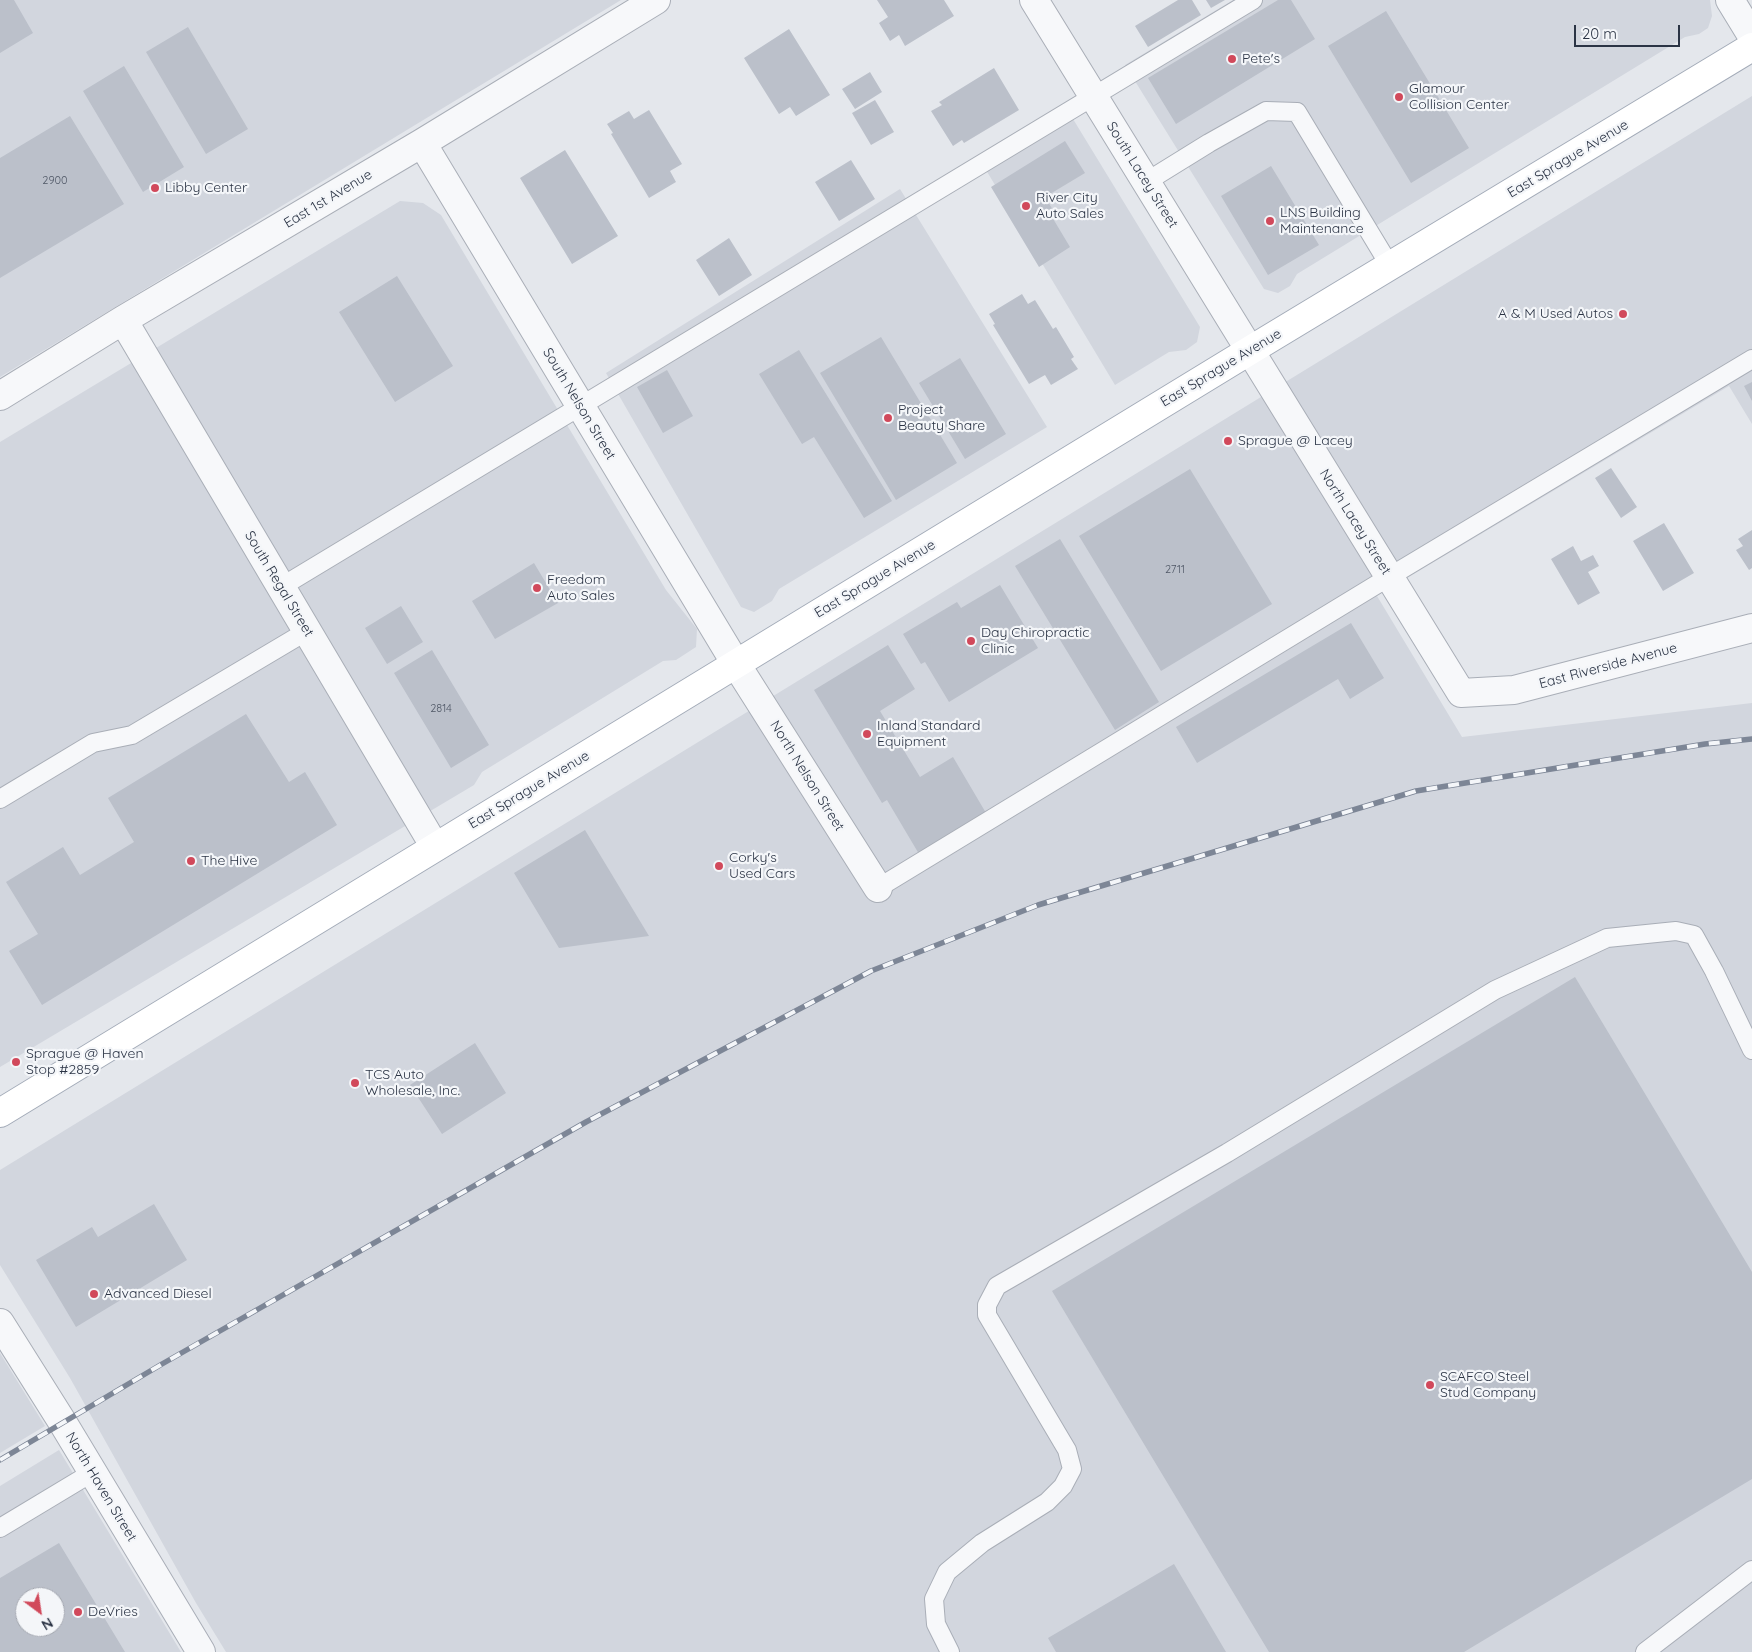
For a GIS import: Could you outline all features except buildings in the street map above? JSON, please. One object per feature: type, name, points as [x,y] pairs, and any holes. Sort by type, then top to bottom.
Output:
[{"type":"main road","name":"East Sprague Avenue","points":[[0,1114],[1249,350],[1752,47]]},
{"type":"street","name":"East 1st Avenue","points":[[0,396],[656,0]]},
{"type":"street","name":"South Lacey Street","points":[[1034,0],[1249,350]]},
{"type":"street","points":[[1730,0],[1752,36]]},
{"type":"street","name":"South Nelson Street","points":[[422,143],[736,664]]},
{"type":"street","name":"South Regal Street","points":[[123,320],[435,847]]},
{"type":"street","name":"North Lacey Street","points":[[1249,350],[1462,693]]},
{"type":"street","name":"East Riverside Avenue","points":[[1462,693],[1514,690],[1752,628]]},
{"type":"street","name":"North Nelson Street","points":[[736,664],[878,888]]},
{"type":"street","name":"North Haven Street","points":[[0,1323],[201,1652]]},
{"type":"lane","points":[[281,587],[1253,0]]},
{"type":"lane","points":[[1146,182],[1266,111],[1297,112],[1390,266]]},
{"type":"lane","points":[[878,888],[1752,359]]},
{"type":"lane","points":[[0,799],[94,742],[132,735],[307,632]]},
{"type":"lane","points":[[950,1652],[936,1624],[934,1599],[947,1572],[982,1543],[1047,1502],[1063,1486],[1072,1469],[1067,1450],[987,1315],[987,1304],[997,1286],[1227,1153],[1495,990],[1607,938],[1676,931],[1694,935],[1714,971],[1752,1050]]},
{"type":"lane","points":[[0,1528],[92,1472]]},
{"type":"lane","points":[[1645,1652],[1752,1570]]},
{"type":"shaded area","name":"Libby Center","points":[[0,0],[621,0],[0,377]]},
{"type":"shaded area","points":[[1233,0],[1710,0],[1712,16],[1708,28],[1699,34],[1685,37],[1297,274],[1290,286],[1278,293],[1264,289],[1125,65]]},
{"type":"shaded area","points":[[1752,96],[1752,424],[1729,386],[1377,596],[1462,737],[1752,703],[1752,1652],[226,1652],[196,1603],[70,1378],[0,1265],[0,1170]]},
{"type":"shaded area","points":[[1073,119],[1200,327],[1197,342],[1186,350],[1169,352],[1115,385],[986,170]]},
{"type":"shaded area","points":[[900,189],[1047,427],[779,589],[772,601],[754,612],[741,607],[606,373]]},
{"type":"shaded area","points":[[400,201],[423,203],[441,215],[666,590],[697,629],[696,647],[676,660],[663,661],[482,772],[474,785],[0,1067],[0,442]]},
{"type":"shaded area","points":[[0,1353],[45,1426],[0,1453]]},
{"type":"shaded area","points":[[59,1450],[181,1652],[0,1652],[0,1486]]},
{"type":"railway","points":[[0,1460],[162,1364],[586,1122],[871,971],[1038,905],[1416,791],[1705,744],[1752,739]]},
{"type":"place","name":"Pete's","points":[[1232,59]]},
{"type":"place","name":"Glamour Collision Center","points":[[1399,97]]},
{"type":"place","name":"Libby Center","points":[[155,188]]},
{"type":"place","name":"River City Auto Sales","points":[[1026,206]]},
{"type":"place","name":"LNS Building Maintenance","points":[[1270,221]]},
{"type":"place","name":"A & M Used Autos","points":[[1623,314]]},
{"type":"place","name":"Project Beauty Share","points":[[888,418]]},
{"type":"place","name":"Sprague @ Lacey","points":[[1228,441]]},
{"type":"place","name":"Freedom Auto Sales","points":[[537,588]]},
{"type":"place","name":"Day Chiropractic Clinic","points":[[971,641]]},
{"type":"place","name":"Inland Standard Equipment","points":[[867,734]]},
{"type":"place","name":"The Hive","points":[[191,861]]},
{"type":"place","name":"Corky's Used Cars","points":[[719,866]]},
{"type":"place","name":"Sprague @ Haven Stop #2859","points":[[16,1062]]},
{"type":"place","name":"TCS Auto Wholesale, Inc.","points":[[355,1083]]},
{"type":"place","name":"Advanced Diesel","points":[[94,1294]]},
{"type":"place","name":"SCAFCO Steel Stud Company","points":[[1430,1385]]},
{"type":"place","name":"DeVries","points":[[78,1612]]}]
